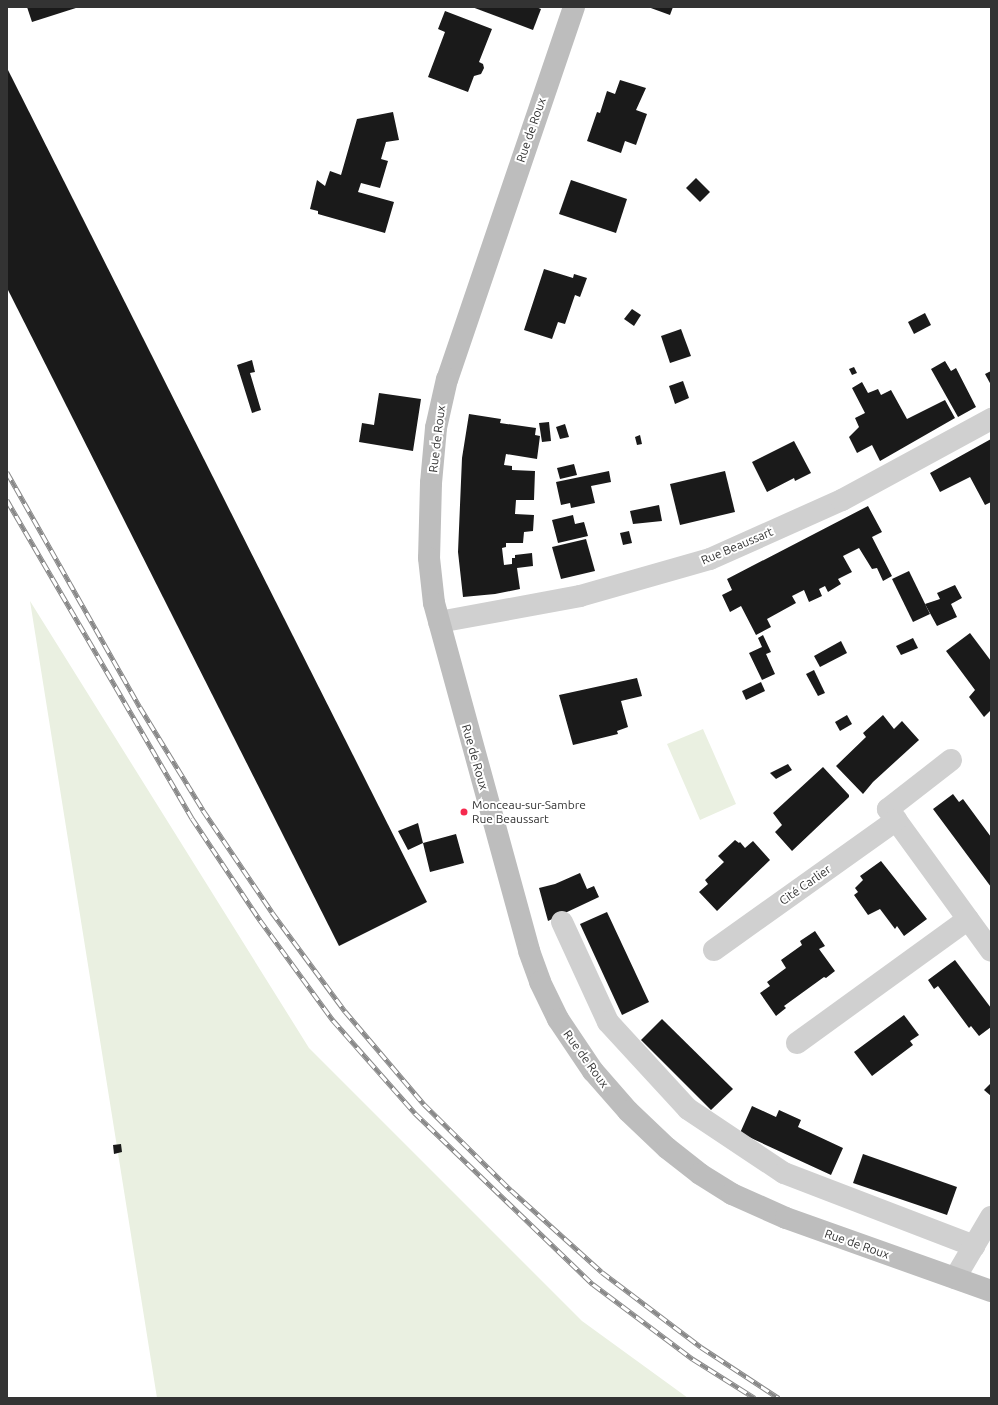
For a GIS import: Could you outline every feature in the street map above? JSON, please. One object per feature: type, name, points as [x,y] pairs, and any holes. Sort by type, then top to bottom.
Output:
[{"type":"main road","name":"Rue de Roux","points":[[574,7],[461,336],[441,403],[433,458],[429,546],[431,588],[439,622],[527,943],[538,978],[564,1030],[600,1081],[628,1111],[671,1152],[700,1174],[732,1194],[800,1224],[991,1291]]},
{"type":"street","name":"Rue Beaussart","points":[[439,622],[580,596],[710,560],[842,500],[991,419]]},
{"type":"street","points":[[951,760],[888,809],[991,951]]},
{"type":"street","name":"Cité Carlier","points":[[714,950],[896,820]]},
{"type":"street","points":[[797,1043],[968,919]]},
{"type":"street","points":[[562,922],[608,1022],[688,1109],[784,1173],[974,1246]]},
{"type":"street","points":[[955,1278],[991,1217]]},
{"type":"green space","points":[[30,601],[309,1048],[582,1321],[688,1398],[157,1398]]},
{"type":"green space","points":[[703,729],[736,804],[700,820],[667,744]]},
{"type":"building","points":[[27,7],[79,7],[32,22]]},
{"type":"building","points":[[472,7],[536,7],[541,9],[533,30]]},
{"type":"building","points":[[648,7],[673,7],[670,15]]},
{"type":"building","points":[[445,11],[492,29],[479,62],[483,64],[484,68],[481,74],[474,76],[468,92],[428,77],[445,32],[438,29]]},
{"type":"building","points":[[7,68],[427,902],[339,946],[7,288]]},
{"type":"building","points":[[620,80],[646,88],[636,110],[647,114],[636,145],[625,141],[621,153],[587,141],[597,112],[600,113],[607,91],[615,94]]},
{"type":"building","points":[[393,112],[399,140],[386,142],[381,159],[388,161],[380,188],[361,183],[358,192],[394,202],[385,233],[318,214],[318,211],[310,209],[317,180],[325,186],[330,171],[341,175],[357,119]]},
{"type":"building","points":[[696,178],[710,192],[700,202],[686,188]]},
{"type":"building","points":[[571,180],[627,199],[616,233],[559,214]]},
{"type":"building","points":[[544,269],[573,278],[574,274],[587,278],[580,297],[575,295],[565,324],[558,322],[552,339],[524,330]]},
{"type":"building","points":[[632,309],[641,315],[634,326],[624,319]]},
{"type":"building","points":[[925,313],[931,325],[914,334],[908,322]]},
{"type":"building","points":[[681,329],[691,356],[670,363],[661,336]]},
{"type":"building","points":[[252,360],[255,372],[250,373],[261,410],[252,413],[237,365]]},
{"type":"building","points":[[945,361],[951,371],[956,368],[976,407],[958,417],[931,369]]},
{"type":"building","points":[[854,367],[857,373],[852,375],[849,369]]},
{"type":"building","points":[[991,371],[991,385],[985,374]]},
{"type":"building","points":[[683,381],[689,398],[675,404],[669,386]]},
{"type":"building","points":[[862,382],[868,393],[878,389],[881,395],[891,390],[907,419],[945,400],[955,418],[880,461],[872,445],[857,453],[849,437],[859,427],[855,418],[865,413],[852,388]]},
{"type":"building","points":[[379,393],[421,399],[413,451],[359,442],[362,423],[374,425]]},
{"type":"building","points":[[469,414],[501,419],[500,423],[536,428],[535,435],[540,436],[537,459],[506,454],[504,465],[512,466],[512,470],[535,471],[534,500],[516,500],[515,514],[534,515],[533,531],[524,532],[523,543],[506,543],[506,547],[502,548],[504,565],[512,564],[512,558],[515,558],[515,555],[532,553],[533,566],[517,568],[520,589],[495,594],[463,597],[458,552],[462,458]]},
{"type":"building","points":[[549,422],[551,441],[542,442],[539,423]]},
{"type":"building","points":[[565,424],[569,437],[560,439],[556,427]]},
{"type":"building","points":[[640,435],[642,444],[637,445],[635,437]]},
{"type":"building","points":[[991,439],[991,502],[985,505],[970,477],[940,492],[930,473]]},
{"type":"building","points":[[794,441],[811,473],[795,481],[794,478],[767,492],[752,462]]},
{"type":"building","points":[[574,464],[577,475],[560,479],[557,468]]},
{"type":"building","points":[[609,471],[611,482],[591,486],[595,503],[571,508],[570,503],[561,505],[556,482]]},
{"type":"building","points":[[725,471],[735,512],[680,525],[670,484]]},
{"type":"building","points":[[659,505],[662,521],[633,524],[630,511]]},
{"type":"building","points":[[868,506],[882,532],[872,537],[892,576],[883,581],[877,568],[872,569],[859,548],[843,556],[852,572],[838,579],[841,584],[828,592],[825,586],[819,589],[822,596],[809,602],[804,590],[792,596],[796,603],[767,619],[771,627],[756,635],[741,606],[730,612],[722,595],[732,590],[727,579]]},
{"type":"building","points":[[573,515],[575,524],[584,522],[588,536],[558,543],[552,520]]},
{"type":"building","points":[[629,531],[632,543],[623,545],[620,533]]},
{"type":"building","points":[[586,539],[595,571],[561,579],[552,547]]},
{"type":"building","points":[[909,571],[930,614],[913,622],[892,579]]},
{"type":"building","points":[[955,585],[962,598],[951,604],[957,617],[937,626],[925,604],[940,599],[937,593]]},
{"type":"building","points":[[970,633],[991,661],[991,710],[984,717],[969,697],[975,690],[946,651]]},
{"type":"building","points":[[763,635],[771,652],[766,654],[775,674],[762,680],[749,653],[762,647],[758,638]]},
{"type":"building","points":[[913,638],[918,648],[901,655],[896,646]]},
{"type":"building","points":[[841,641],[847,653],[820,667],[814,656]]},
{"type":"building","points":[[814,670],[825,693],[818,696],[806,674]]},
{"type":"building","points":[[637,678],[642,696],[621,701],[628,727],[617,731],[618,734],[573,745],[559,695]]},
{"type":"building","points":[[761,682],[765,691],[746,700],[742,691]]},
{"type":"building","points":[[847,715],[852,724],[840,731],[835,722]]},
{"type":"building","points":[[883,715],[894,729],[902,721],[919,740],[873,782],[863,794],[836,766],[866,737],[863,733]]},
{"type":"building","points":[[788,764],[792,770],[776,779],[770,773]]},
{"type":"building","points":[[823,767],[849,795],[849,797],[792,851],[775,832],[782,825],[773,813]]},
{"type":"building","points":[[953,794],[959,802],[963,799],[991,837],[991,887],[933,809]]},
{"type":"building","points":[[418,823],[423,843],[408,850],[398,831]]},
{"type":"building","points":[[456,834],[464,863],[430,872],[423,843]]},
{"type":"building","points":[[735,840],[739,843],[740,842],[745,848],[753,841],[770,860],[717,911],[699,892],[708,884],[705,880],[724,862],[718,856]]},
{"type":"building","points":[[881,861],[927,919],[904,936],[897,926],[895,929],[880,909],[868,915],[854,895],[858,892],[855,888],[863,880],[860,876]]},
{"type":"building","points":[[580,873],[587,889],[594,886],[599,897],[548,921],[539,888],[555,884]]},
{"type":"building","points":[[607,912],[649,1002],[622,1015],[580,924]]},
{"type":"building","points":[[815,931],[825,946],[819,949],[835,971],[826,978],[824,977],[784,1006],[786,1008],[776,1016],[760,993],[770,986],[767,982],[786,968],[781,960],[802,945],[800,941]]},
{"type":"building","points":[[955,960],[991,1008],[991,1027],[979,1036],[971,1026],[969,1028],[938,986],[934,989],[928,980]]},
{"type":"building","points":[[904,1015],[919,1035],[910,1041],[913,1045],[872,1076],[854,1052]]},
{"type":"building","points":[[662,1019],[733,1089],[711,1110],[641,1040]]},
{"type":"building","points":[[991,1083],[991,1096],[984,1090]]},
{"type":"building","points":[[752,1106],[776,1117],[779,1110],[801,1120],[798,1127],[843,1148],[831,1175],[740,1133]]},
{"type":"building","points":[[121,1144],[122,1152],[114,1154],[113,1145]]},
{"type":"building","points":[[863,1154],[957,1187],[947,1215],[853,1183]]},
{"type":"railway","points":[[7,472],[140,707],[203,810],[272,912],[345,1011],[424,1104],[511,1190],[602,1272],[701,1347],[779,1398]]},
{"type":"railway","points":[[7,500],[192,818],[260,920],[333,1020],[415,1113],[593,1284],[693,1359],[755,1398]]},
{"type":"place","name":"Monceau-sur-Sambre Rue Beaussart","points":[[464,812]]}]
